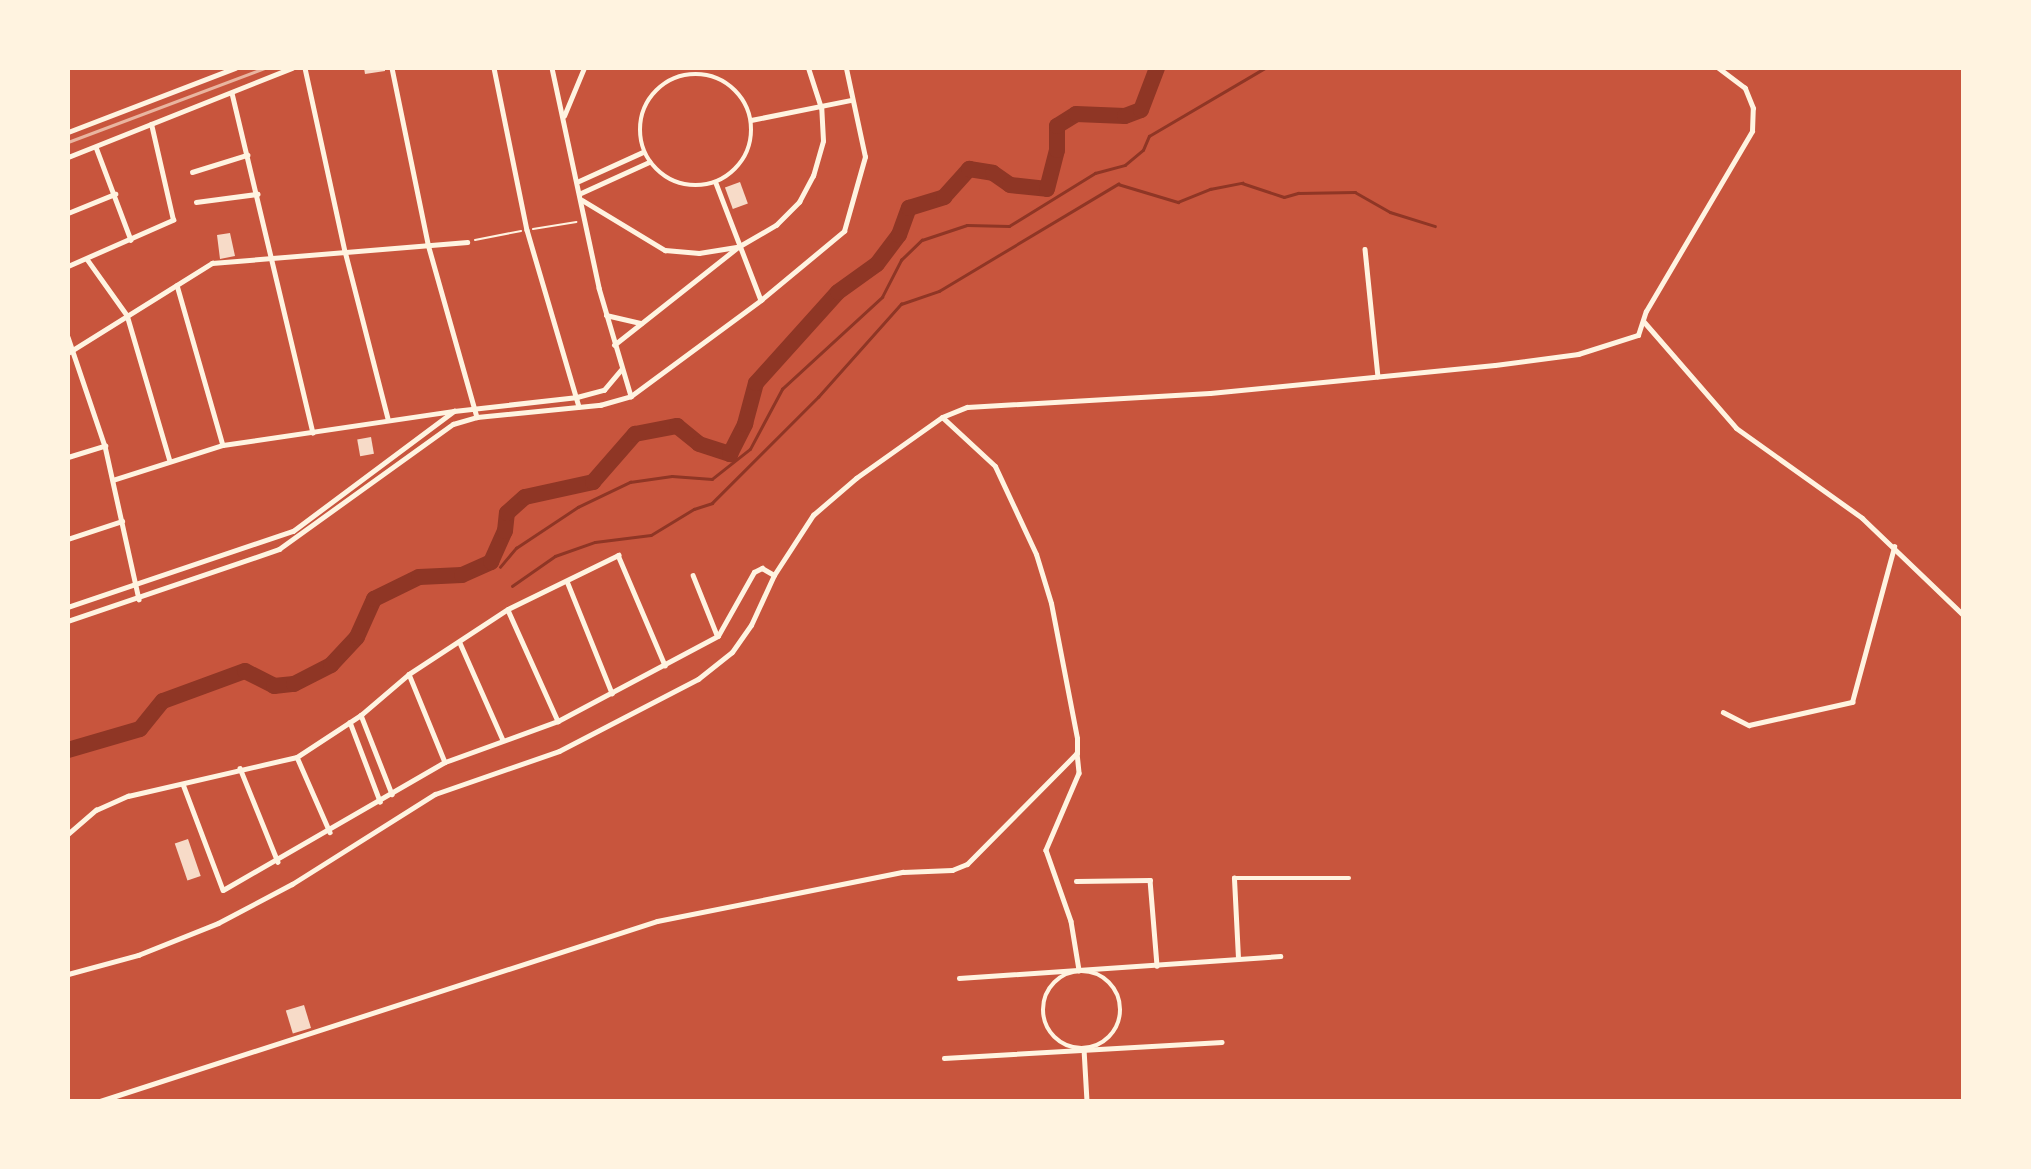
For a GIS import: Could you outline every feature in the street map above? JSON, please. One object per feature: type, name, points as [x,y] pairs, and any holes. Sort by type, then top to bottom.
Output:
[{"type":"street","points":[[68,132],[235,68]]},
{"type":"street","points":[[68,157],[292,68]]},
{"type":"street","points":[[305,68],[345,251],[388,418]]},
{"type":"street","points":[[392,68],[428,244],[477,417]]},
{"type":"street","points":[[494,68],[527,230],[579,407]]},
{"type":"street","points":[[552,68],[579,181],[606,315],[631,396]]},
{"type":"street","points":[[564,117],[584,68]]},
{"type":"street","points":[[614,345],[738,247],[776,225],[799,202],[823,141],[821,108],[808,68]]},
{"type":"street","points":[[68,621],[139,599],[279,549],[453,424],[477,417],[579,407],[631,396],[761,300],[846,228],[865,157],[846,68]]},
{"type":"street","points":[[68,974],[138,955],[218,923],[292,884],[435,794],[559,751],[649,707],[698,679],[732,652],[751,625],[774,575],[813,515],[856,478],[942,417],[989,402],[1209,393],[1578,355],[1625,342],[1638,335],[1752,131],[1753,108],[1745,88],[1732,75],[1718,68]]},
{"type":"street","points":[[693,71],[713,76],[731,86],[744,101],[751,120],[745,158],[716,183],[695,187],[675,183],[649,162],[643,152],[639,125],[648,99],[667,81],[693,71]]},
{"type":"street","points":[[232,93],[313,432]]},
{"type":"street","points":[[751,120],[851,100]]},
{"type":"street","points":[[68,266],[173,220],[151,124]]},
{"type":"street","points":[[96,147],[131,240]]},
{"type":"street","points":[[579,181],[643,152]]},
{"type":"street","points":[[192,172],[247,155]]},
{"type":"street","points":[[581,193],[649,162]]},
{"type":"street","points":[[716,183],[738,247],[761,300]]},
{"type":"street","points":[[68,213],[115,194]]},
{"type":"street","points":[[196,202],[257,194]]},
{"type":"street","points":[[582,200],[665,250],[699,253],[738,247]]},
{"type":"street","points":[[68,353],[212,263],[467,242]]},
{"type":"street","points":[[1365,249],[1378,376]]},
{"type":"street","points":[[87,259],[127,315],[170,460]]},
{"type":"street","points":[[177,285],[223,445]]},
{"type":"street","points":[[606,315],[642,323]]},
{"type":"street","points":[[1644,322],[1736,428],[1862,518],[1963,615]]},
{"type":"street","points":[[68,337],[76,349],[105,446],[139,599]]},
{"type":"street","points":[[113,480],[223,445],[388,418],[577,397],[604,390],[621,370]]},
{"type":"street","points":[[68,607],[135,588],[293,531],[454,411]]},
{"type":"street","points":[[942,417],[992,461],[1037,554],[1051,603],[1079,773],[1046,850],[1071,922],[1079,970]]},
{"type":"street","points":[[68,457],[105,446]]},
{"type":"street","points":[[69,537],[122,521]]},
{"type":"street","points":[[1723,712],[1749,725],[1852,702],[1894,547]]},
{"type":"street","points":[[68,834],[110,803],[240,768],[297,757],[361,715],[408,674],[460,643],[508,609],[618,555],[665,665]]},
{"type":"street","points":[[183,784],[223,890],[278,862],[445,762],[558,721],[718,636],[754,572],[762,568],[774,575]]},
{"type":"street","points":[[694,576],[718,636]]},
{"type":"street","points":[[567,580],[612,694]]},
{"type":"street","points":[[508,609],[558,721]]},
{"type":"street","points":[[460,643],[503,740]]},
{"type":"street","points":[[408,674],[445,762]]},
{"type":"street","points":[[361,715],[391,794]]},
{"type":"street","points":[[350,722],[380,801]]},
{"type":"street","points":[[363,757],[375,751]]},
{"type":"street","points":[[100,1101],[119,1098],[657,921],[903,872],[952,870],[967,864],[1077,753]]},
{"type":"street","points":[[297,757],[330,832]]},
{"type":"street","points":[[240,768],[278,862]]},
{"type":"street","points":[[1238,958],[1234,878],[1349,878]]},
{"type":"street","points":[[1076,881],[1150,880],[1157,966]]},
{"type":"street","points":[[959,978],[1280,956]]},
{"type":"street","points":[[1079,970],[1110,982],[1120,1001],[1113,1033],[1084,1049]]},
{"type":"street","points":[[1079,970],[1051,986],[1044,1007],[1055,1037],[1084,1049]]},
{"type":"street","points":[[944,1058],[1222,1042]]},
{"type":"street","points":[[1084,1049],[1087,1101]]},
{"type":"building","points":[[364,68],[385,68],[385,71],[365,74]]},
{"type":"building","points":[[740,182],[748,204],[733,209],[725,187]]},
{"type":"building","points":[[230,233],[235,256],[220,259],[217,235]]},
{"type":"building","points":[[371,437],[374,454],[360,456],[357,439]]},
{"type":"building","points":[[188,839],[201,876],[187,880],[175,844]]},
{"type":"building","points":[[304,1005],[311,1028],[293,1034],[286,1011]]},
{"type":"waterway","points":[[68,750],[140,729],[163,701],[245,671],[274,686],[294,684],[331,665],[357,637],[374,599],[419,577],[462,575],[491,562],[505,531],[507,513],[525,497],[593,482],[635,434],[677,426],[699,444],[730,454],[745,424],[756,383],[838,292],[877,264],[899,235],[909,208],[944,197],[969,169],[993,173],[1010,185],[1047,189],[1057,150],[1057,126],[1076,114],[1125,116],[1141,110],[1157,68]]},
{"type":"waterway","points":[[500,567],[516,548],[578,507],[630,482],[672,476],[712,479],[750,449],[782,389],[882,297],[901,260],[922,240],[967,225],[1009,226],[1095,173],[1125,165],[1143,150],[1149,136],[1265,68]]},
{"type":"waterway","points":[[512,586],[555,556],[595,542],[651,535],[694,509],[712,503],[818,397],[901,304],[939,291],[1118,184],[1178,202],[1210,189],[1242,183],[1284,197],[1298,193],[1355,192],[1390,212],[1435,226]]},
{"type":"railway","points":[[68,142],[265,68]]}]
